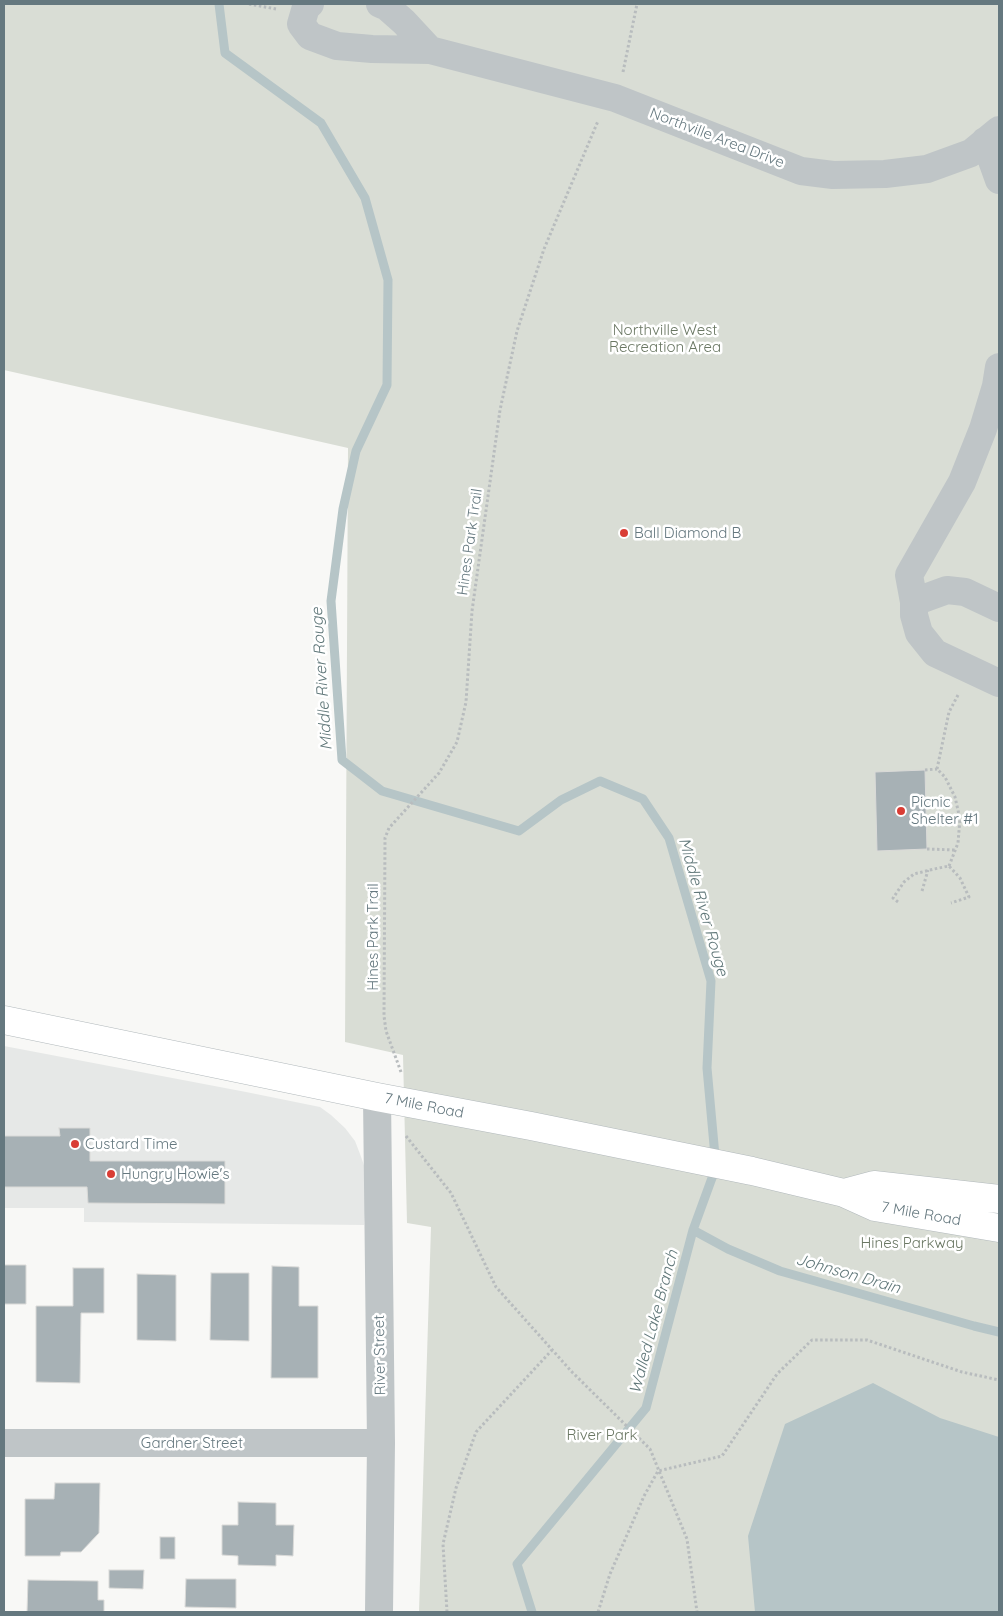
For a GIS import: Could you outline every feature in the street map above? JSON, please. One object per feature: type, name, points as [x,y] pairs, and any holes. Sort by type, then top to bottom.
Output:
[{"type":"street","name":"Northville Area Drive","points":[[310,4],[306,7],[301,24],[310,36],[337,46],[430,50],[504,68],[615,98],[801,171],[833,175],[886,174],[927,169],[971,153],[992,135]]},
{"type":"street","points":[[380,4],[387,7],[404,22],[430,50]]},
{"type":"street","points":[[992,135],[999,180]]},
{"type":"street","points":[[999,367],[996,386],[983,429],[962,482],[909,575],[914,602],[914,616],[919,633],[935,653],[999,683]]},
{"type":"street","points":[[914,602],[947,590],[965,592],[999,608]]},
{"type":"street","name":"7 Mile Road","points":[[4,1020],[377,1097],[752,1171],[844,1193],[875,1207],[999,1228]]},
{"type":"street","name":"River Street","points":[[377,1097],[381,1443],[379,1612]]},
{"type":"street","name":"7 Mile Road","points":[[844,1193],[874,1185],[999,1199]]},
{"type":"street","name":"Gardner Street","points":[[4,1443],[381,1443]]},
{"type":"path","name":"Hines Park Trail","points":[[404,1080],[386,1031],[384,1016],[385,838],[390,828],[439,773],[457,742],[466,702],[472,612],[500,410],[517,331],[544,249],[597,122],[615,98],[623,75],[637,4]]},
{"type":"path","points":[[937,769],[949,712],[970,669]]},
{"type":"path","points":[[925,770],[937,769],[945,777],[955,796],[960,819],[958,843],[949,866]]},
{"type":"path","points":[[927,850],[955,850]]},
{"type":"path","points":[[898,902],[893,898],[904,882],[914,874],[949,866]]},
{"type":"path","points":[[949,866],[960,878],[969,897],[951,903]]},
{"type":"path","points":[[922,891],[928,870]]},
{"type":"path","points":[[402,1130],[451,1193],[496,1287],[552,1350],[650,1449],[687,1539],[697,1612]]},
{"type":"path","points":[[598,1612],[610,1574],[644,1496],[658,1470],[722,1456],[777,1374],[812,1340],[867,1340],[962,1372],[999,1380]]},
{"type":"path","points":[[447,1612],[443,1544],[456,1488],[476,1432],[552,1350]]},
{"type":"shaded area","points":[[4,1046],[320,1107],[345,1128],[355,1141],[360,1154],[365,1168],[366,1202],[364,1225],[84,1222],[84,1208],[4,1208]]},
{"type":"shaded area","points":[[873,1383],[940,1418],[999,1437],[999,1612],[755,1612],[748,1536],[785,1424]]},
{"type":"green space","name":"Northville West Recreation Area","points":[[4,4],[999,4],[999,1612],[419,1612],[431,1227],[407,1223],[403,1055],[345,1042],[348,448],[4,370]]},
{"type":"building","name":"Picnic Shelter #1","points":[[925,770],[927,849],[877,851],[875,772]]},
{"type":"building","points":[[59,1128],[90,1128],[90,1161],[225,1161],[225,1204],[88,1203],[87,1187],[4,1187],[4,1136],[60,1136]]},
{"type":"building","points":[[4,1265],[26,1265],[26,1304],[4,1304]]},
{"type":"building","points":[[272,1266],[299,1267],[299,1306],[318,1306],[318,1378],[271,1378]]},
{"type":"building","points":[[73,1268],[104,1268],[104,1313],[81,1313],[80,1383],[36,1382],[36,1306],[73,1306]]},
{"type":"building","points":[[211,1273],[249,1273],[249,1341],[210,1340]]},
{"type":"building","points":[[137,1274],[176,1275],[176,1341],[137,1340]]},
{"type":"building","points":[[55,1483],[100,1483],[99,1533],[81,1552],[61,1552],[60,1556],[25,1556],[25,1499],[54,1499]]},
{"type":"building","points":[[238,1502],[276,1503],[276,1525],[294,1525],[293,1556],[276,1555],[276,1566],[238,1565],[238,1556],[222,1555],[222,1525],[238,1525]]},
{"type":"building","points":[[160,1537],[175,1537],[175,1559],[160,1559]]},
{"type":"building","points":[[109,1570],[144,1570],[143,1589],[109,1588]]},
{"type":"building","points":[[186,1579],[236,1579],[236,1608],[185,1607]]},
{"type":"building","points":[[28,1580],[98,1581],[98,1600],[104,1600],[104,1612],[27,1612]]},
{"type":"waterway","name":"Middle River Rouge","points":[[219,4],[225,53],[321,123],[365,198],[388,280],[387,385],[356,451],[343,509],[331,601],[342,760],[382,791],[519,831],[561,800],[600,781],[643,799],[669,838],[711,981],[707,1068],[716,1167],[693,1230],[646,1408],[517,1564],[532,1612]]},
{"type":"waterway","name":"Johnson Drain","points":[[693,1230],[728,1249],[780,1271],[999,1332]]},
{"type":"place","name":"Ball Diamond B","points":[[624,533]]},
{"type":"place","name":"Picnic Shelter #1","points":[[901,811]]},
{"type":"place","name":"Custard Time","points":[[75,1144]]},
{"type":"place","name":"Hungry Howie's","points":[[111,1174]]},
{"type":"park label","name":"Hines Parkway","points":[[912,1243]]},
{"type":"park label","name":"River Park","points":[[602,1435]]},
{"type":"water label","name":"Walled Lake Branch","points":[[654,1322]]}]
